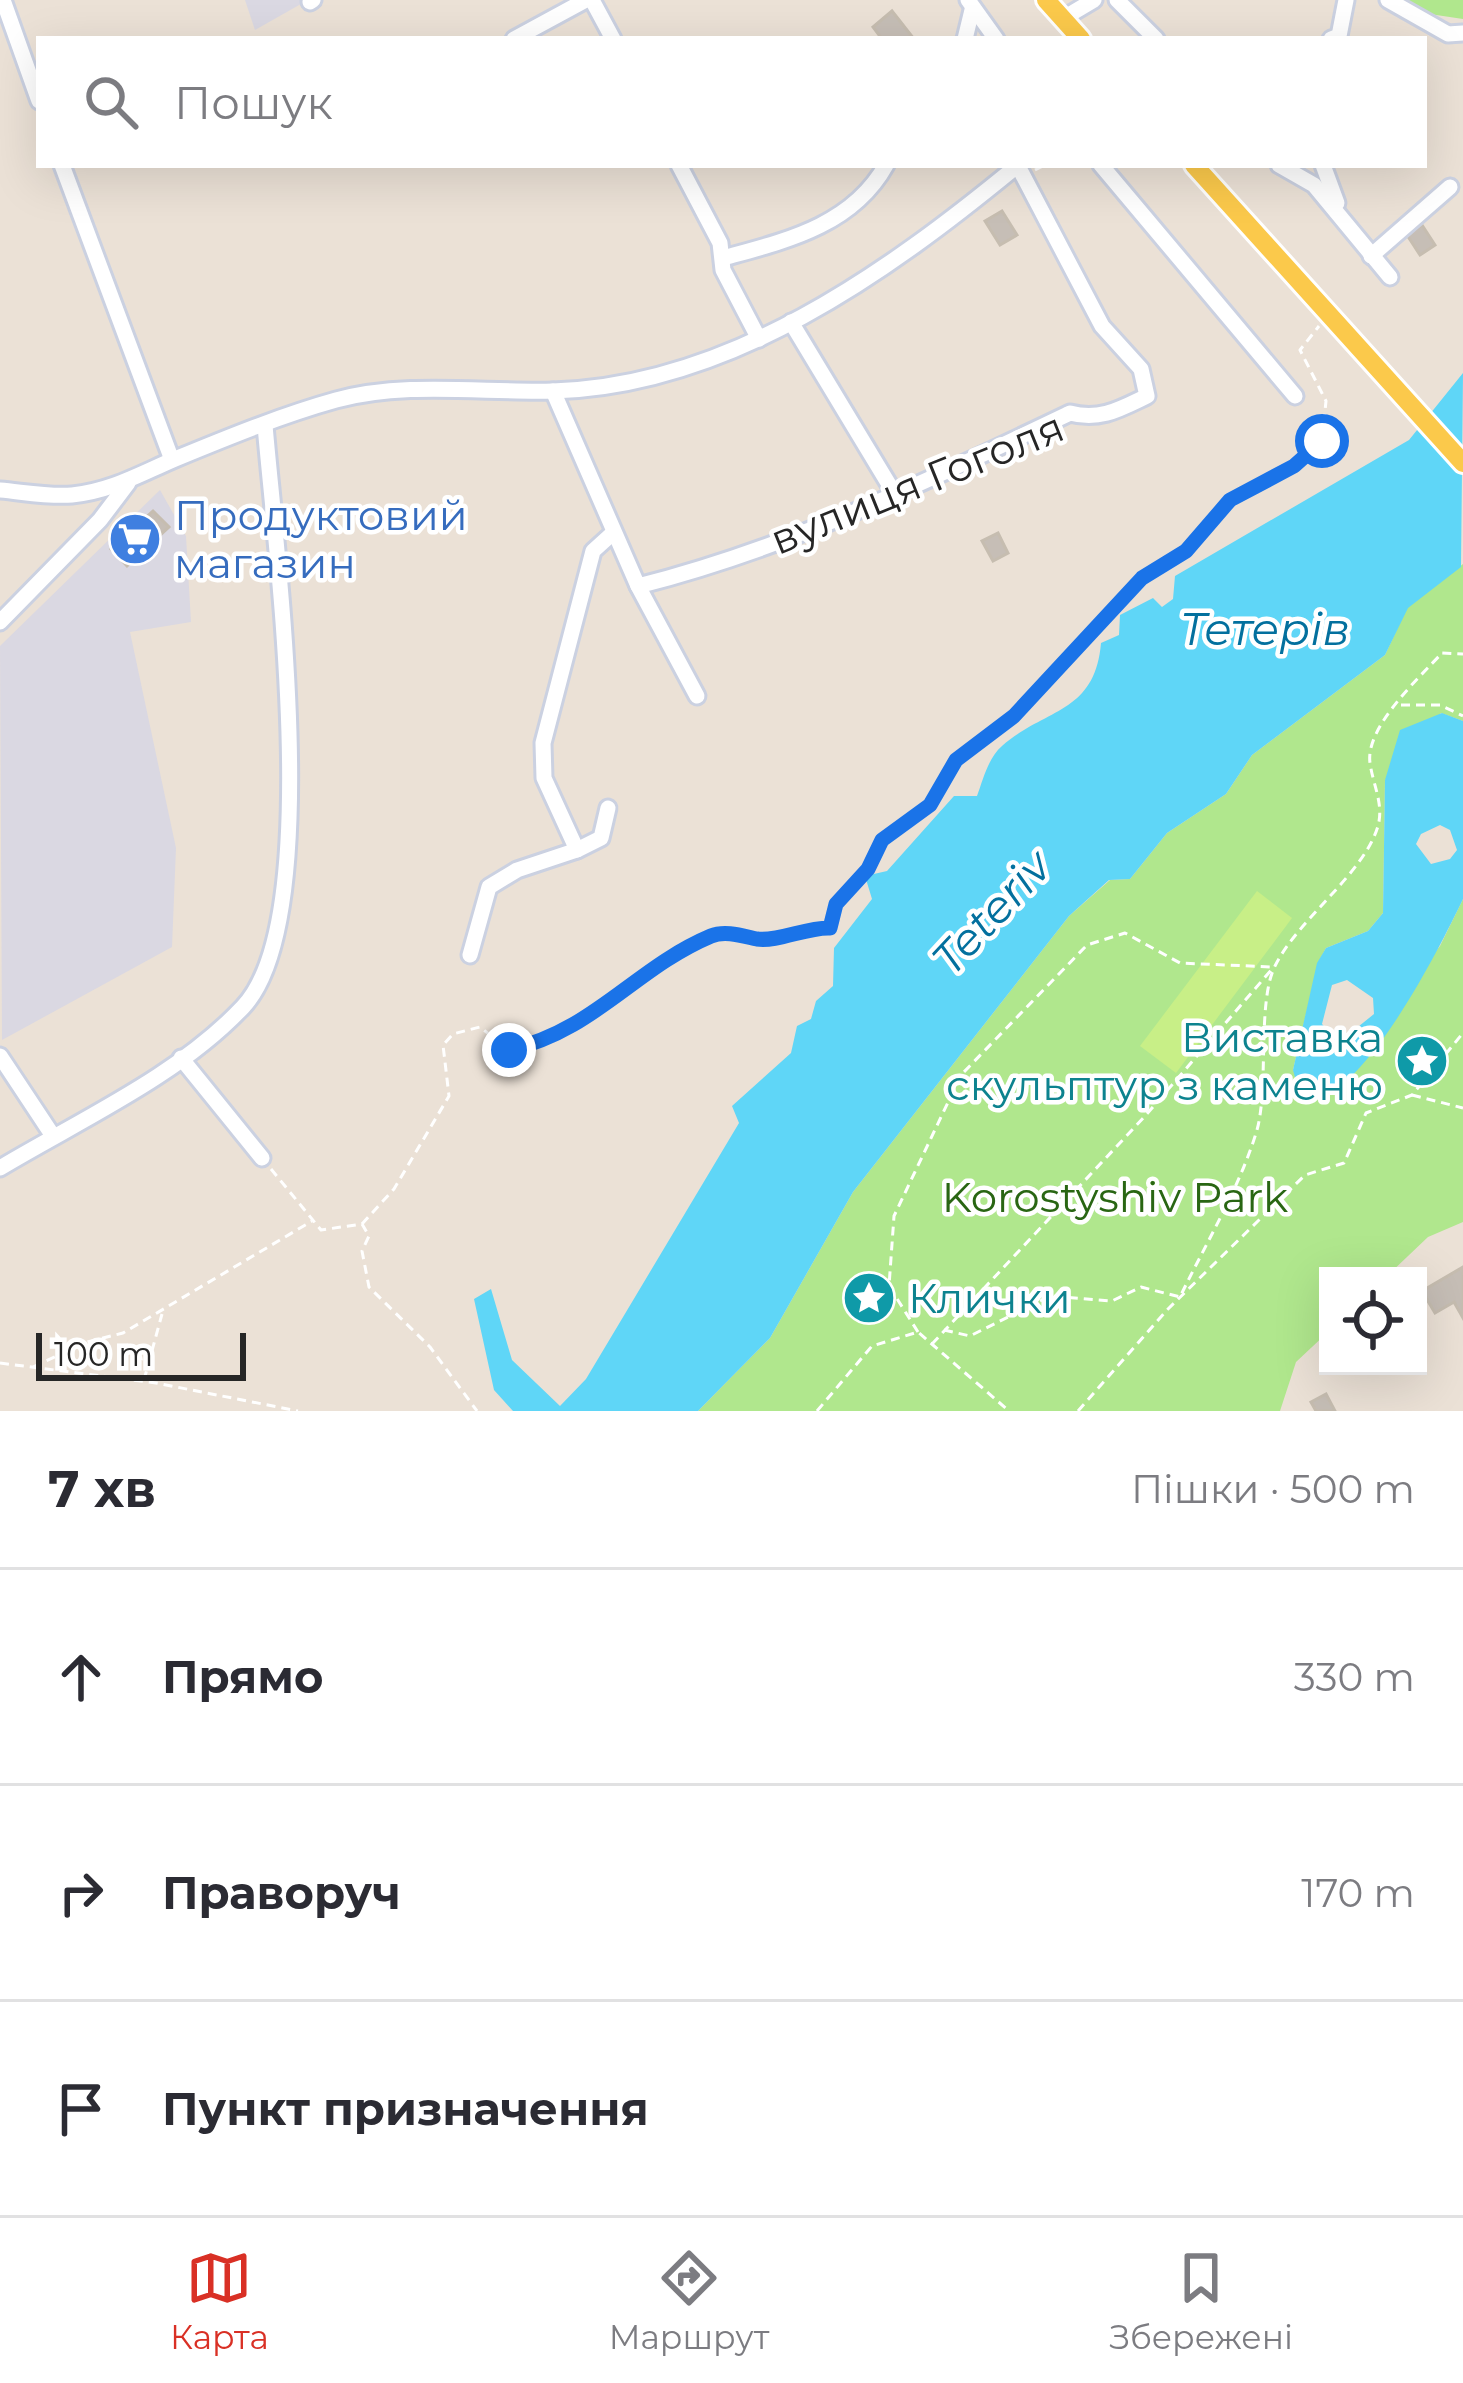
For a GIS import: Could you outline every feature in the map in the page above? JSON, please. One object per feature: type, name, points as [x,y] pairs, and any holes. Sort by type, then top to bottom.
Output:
[{"type":"main road","points":[[1046,0],[1078,36]]},
{"type":"main road","points":[[1197,168],[1463,463]]},
{"type":"street","points":[[3,0],[36,92]]},
{"type":"street","points":[[520,36],[589,0],[611,36]]},
{"type":"street","points":[[1062,19],[1094,0]]},
{"type":"street","points":[[1117,0],[1153,36]]},
{"type":"street","points":[[1339,36],[1346,0]]},
{"type":"street","points":[[1388,0],[1448,34],[1463,33]]},
{"type":"street","points":[[965,36],[970,5]]},
{"type":"street","points":[[970,5],[994,36]]},
{"type":"street","points":[[63,168],[172,460]]},
{"type":"street","points":[[680,168],[723,258],[723,270],[759,339]]},
{"type":"street","points":[[723,258],[811,233],[852,206],[884,168]]},
{"type":"street","points":[[0,490],[71,495],[128,483],[172,460],[339,399],[396,392],[553,391],[627,383],[716,358],[791,322],[931,233],[1014,168]]},
{"type":"street","name":"вулиця Гоголя","points":[[638,586],[714,567],[896,496],[1070,413],[1092,419],[1147,396],[1142,369],[1102,326],[1020,168]]},
{"type":"street","points":[[1104,168],[1295,396]]},
{"type":"street","points":[[1284,168],[1314,185],[1390,277]]},
{"type":"street","points":[[1324,168],[1350,233]]},
{"type":"street","points":[[1371,256],[1450,188]]},
{"type":"street","points":[[791,322],[896,496]]},
{"type":"street","points":[[553,391],[638,586],[697,696]]},
{"type":"street","points":[[0,1168],[181,1058],[246,1005],[279,938],[288,695],[265,425]]},
{"type":"street","points":[[0,622],[100,520],[128,483]]},
{"type":"street","points":[[577,850],[544,778],[543,743],[593,550],[614,532]]},
{"type":"street","points":[[470,955],[489,887],[517,870],[602,838],[608,808]]},
{"type":"street","points":[[0,1056],[52,1136]]},
{"type":"street","points":[[181,1058],[262,1158]]},
{"type":"path","points":[[262,1158],[321,1230],[362,1224],[394,1189],[449,1096],[442,1046],[453,1034],[481,1027],[509,1050],[534,1045],[589,1020],[634,981],[714,934],[760,940],[808,927],[830,928],[836,904],[868,869],[882,840],[930,805],[956,760],[1014,716],[1142,578],[1186,551],[1230,500],[1294,466],[1322,441],[1326,400],[1300,350],[1328,315]]},
{"type":"path","points":[[932,1344],[1274,967],[1319,902],[1369,847],[1379,823],[1369,757],[1376,732],[1399,705],[1401,693],[1442,653],[1463,654]]},
{"type":"path","points":[[1399,705],[1440,704],[1463,716]]},
{"type":"path","points":[[1009,1411],[918,1332],[889,1286],[894,1216],[961,1075],[1088,945],[1125,933],[1180,963],[1274,967]]},
{"type":"path","points":[[1180,1297],[1258,1127],[1274,967]]},
{"type":"path","points":[[1078,1411],[1180,1297],[1305,1175],[1344,1163],[1366,1113],[1412,1095],[1463,1034]]},
{"type":"path","points":[[1412,1095],[1463,1108]]},
{"type":"path","points":[[33,1367],[87,1342],[123,1333],[313,1221]]},
{"type":"path","points":[[362,1224],[368,1236],[362,1251],[369,1287],[430,1347],[477,1411]]},
{"type":"path","points":[[944,1330],[970,1336],[1050,1297],[1112,1301],[1142,1287],[1180,1297]]},
{"type":"path","points":[[144,1381],[164,1309]]},
{"type":"path","points":[[817,1411],[872,1346],[918,1332]]},
{"type":"path","points":[[0,1363],[144,1381],[298,1411]]},
{"type":"path","points":[[254,1411],[264,1406]]},
{"type":"shaded area","points":[[245,0],[308,0],[255,30]]},
{"type":"shaded area","points":[[160,490],[186,536],[191,622],[130,632],[176,848],[172,947],[2,1040],[0,646]]},
{"type":"green space","points":[[1401,0],[1463,0],[1463,19],[1423,13]]},
{"type":"green space","name":"Korostyshiv Park","points":[[1463,564],[1463,721],[1441,713],[1385,780],[1383,913],[1368,931],[1326,948],[1318,963],[1293,1070],[1318,1099],[1440,946],[1463,899],[1463,1222],[1428,1237],[1396,1267],[1319,1267],[1319,1340],[1296,1362],[1280,1411],[698,1411],[770,1338],[853,1192],[1069,916],[1110,880],[1130,879],[1167,833],[1226,794],[1252,755],[1385,655],[1407,608]]},
{"type":"green space","points":[[1257,891],[1292,918],[1176,1073],[1140,1046]]},
{"type":"water","name":"Тетерів","points":[[1463,373],[1461,567],[1408,608],[1385,655],[1252,755],[1226,794],[1167,833],[1130,879],[1109,880],[1069,916],[853,1192],[770,1338],[698,1411],[513,1411],[494,1390],[474,1299],[491,1289],[512,1360],[560,1406],[586,1379],[739,1123],[732,1106],[791,1053],[797,1026],[811,1019],[816,1001],[833,986],[834,948],[872,899],[865,876],[887,871],[954,796],[977,796],[1002,746],[1078,697],[1097,666],[1101,643],[1119,635],[1120,615],[1153,598],[1162,607],[1173,599],[1175,576],[1409,440]]},
{"type":"water","points":[[1442,713],[1463,721],[1463,899],[1382,1041],[1339,1087],[1318,1099],[1298,1088],[1293,1070],[1317,963],[1326,948],[1368,931],[1383,913],[1385,780],[1400,730]],"holes":[[[1440,825],[1450,830],[1457,850],[1450,859],[1431,864],[1416,844],[1421,834]],[[1347,980],[1373,998],[1374,1014],[1348,1035],[1331,1034],[1322,1024],[1332,985]]]},
{"type":"building","points":[[892,11],[912,36],[880,36],[873,27]]},
{"type":"building","points":[[1002,211],[1017,235],[1000,245],[985,221]]},
{"type":"building","points":[[1422,225],[1435,245],[1420,255],[1407,235]]},
{"type":"building","points":[[153,511],[169,527],[127,566],[111,549]]},
{"type":"building","points":[[998,533],[1008,553],[993,561],[982,541]]},
{"type":"building","points":[[1463,1267],[1463,1318],[1454,1302],[1435,1313],[1427,1288]]},
{"type":"building","points":[[1326,1394],[1335,1411],[1316,1411],[1311,1402]]},
{"type":"place","name":"Продуктовий магазин","points":[[135,539]]},
{"type":"place","name":"Виставка скульптур з каменю","points":[[1422,1061]]},
{"type":"place","name":"Клички","points":[[869,1298]]},
{"type":"route","points":[[509,1050],[534,1045],[589,1020],[634,981],[714,934],[760,940],[808,927],[830,928],[836,904],[868,869],[882,840],[930,805],[956,760],[1014,716],[1142,578],[1186,551],[1230,500],[1294,466],[1322,441]]},
{"type":"water label","name":"Teteriv","points":[[991,912]]}]
